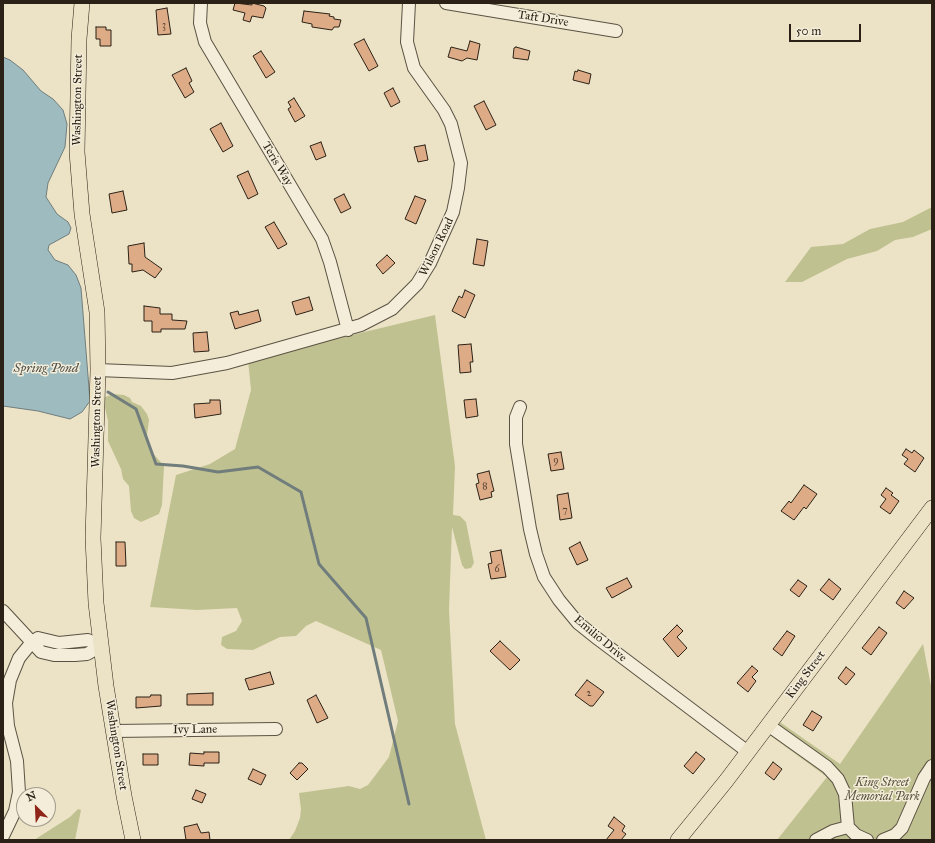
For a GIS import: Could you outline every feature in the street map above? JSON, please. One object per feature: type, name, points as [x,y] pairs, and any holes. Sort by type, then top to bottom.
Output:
[{"type":"main road","name":"Washington Street","points":[[82,3],[79,39],[77,152],[82,214],[97,312],[98,370],[93,538],[96,603],[114,731],[133,840]]},
{"type":"main road","name":"King Street","points":[[678,840],[748,752],[932,508]]},
{"type":"street","name":"Teris Way","points":[[201,3],[200,23],[205,42],[322,239],[330,262],[348,330]]},
{"type":"street","name":"Wilson Road","points":[[98,370],[143,373],[186,371],[227,363],[348,330],[383,315],[402,302],[417,284],[430,263],[453,212],[457,199],[461,163],[456,138],[444,110],[420,79],[414,68],[407,42],[408,3]]},
{"type":"street","name":"Taft Drive","points":[[446,3],[616,31]]},
{"type":"street","name":"Emilio Drive","points":[[520,407],[516,418],[516,444],[530,529],[536,554],[544,577],[559,600],[578,622],[598,639],[748,752]]},
{"type":"street","points":[[3,611],[38,650],[54,655],[87,654],[101,646]]},
{"type":"street","points":[[3,836],[13,816],[19,792],[17,762],[7,714],[8,691],[10,680],[19,658],[32,642]]},
{"type":"street","points":[[768,725],[827,767],[838,779],[845,794],[848,828],[856,835],[867,840]]},
{"type":"street","name":"Ivy Lane","points":[[114,731],[276,729]]},
{"type":"street","points":[[883,840],[895,835],[902,828],[924,778],[932,766]]},
{"type":"street","points":[[816,840],[833,831],[848,828]]},
{"type":"green space","points":[[932,207],[932,229],[913,237],[895,240],[877,251],[847,259],[802,282],[785,282],[811,247],[843,244],[870,229],[903,222]]},
{"type":"green space","points":[[435,315],[455,466],[453,515],[460,516],[466,522],[474,563],[471,568],[465,569],[462,565],[452,527],[449,610],[455,724],[486,840],[289,840],[295,831],[300,818],[301,809],[299,793],[349,786],[360,789],[368,785],[389,757],[398,721],[381,650],[316,621],[306,626],[296,636],[280,637],[253,650],[227,649],[221,645],[222,637],[236,631],[242,621],[237,608],[197,610],[150,607],[176,475],[210,464],[235,449],[251,390],[248,360]]},
{"type":"green space","points":[[113,394],[124,395],[130,398],[132,402],[141,406],[147,414],[149,420],[147,435],[151,451],[164,466],[162,505],[159,514],[141,522],[134,518],[131,511],[129,486],[123,479],[121,469],[108,441],[108,421],[103,398]]},
{"type":"green space","name":"King Street Memorial Park","points":[[923,644],[932,691],[932,840],[777,840],[827,777],[764,731],[774,718],[840,764]]},
{"type":"green space","points":[[78,809],[81,810],[75,840],[34,840],[56,827]]},
{"type":"water","name":"Spring Pond","points":[[3,57],[10,60],[23,70],[41,91],[53,99],[63,110],[67,124],[65,147],[48,183],[46,197],[57,214],[68,222],[71,228],[69,234],[49,245],[48,250],[55,260],[68,265],[76,275],[81,288],[90,401],[82,412],[70,419],[38,411],[3,406]]},
{"type":"building","points":[[235,3],[252,5],[252,3],[264,6],[266,8],[263,18],[252,16],[250,22],[243,20],[245,13],[233,10]]},
{"type":"building","points":[[167,8],[171,34],[158,35],[156,10]]},
{"type":"building","points":[[304,11],[330,14],[329,16],[334,17],[334,19],[341,20],[339,27],[334,27],[332,30],[312,27],[312,24],[302,22]]},
{"type":"building","points":[[96,27],[106,27],[106,30],[111,30],[111,46],[100,46],[100,39],[96,39]]},
{"type":"building","points":[[364,39],[378,66],[369,71],[354,44]]},
{"type":"building","points":[[470,41],[480,44],[477,60],[467,58],[462,61],[448,57],[451,47],[467,51]]},
{"type":"building","points":[[516,47],[530,51],[528,60],[513,58],[514,48]]},
{"type":"building","points":[[261,51],[275,72],[266,78],[253,56]]},
{"type":"building","points":[[186,68],[192,81],[189,83],[194,92],[185,98],[172,75]]},
{"type":"building","points":[[578,70],[591,74],[589,84],[573,80],[575,71],[577,72]]},
{"type":"building","points":[[393,88],[400,102],[391,107],[384,93]]},
{"type":"building","points":[[294,98],[305,116],[295,122],[288,109],[291,107],[288,102]]},
{"type":"building","points":[[484,101],[496,125],[486,130],[474,106]]},
{"type":"building","points":[[221,123],[233,146],[223,152],[210,129]]},
{"type":"building","points":[[321,142],[326,156],[316,160],[310,146]]},
{"type":"building","points":[[425,145],[428,160],[418,162],[414,147]]},
{"type":"building","points":[[248,171],[258,194],[248,199],[237,176]]},
{"type":"building","points":[[123,191],[127,210],[112,213],[109,194]]},
{"type":"building","points":[[344,194],[351,208],[341,213],[334,199]]},
{"type":"building","points":[[415,196],[426,200],[416,224],[405,219]]},
{"type":"building","points":[[274,222],[287,244],[278,249],[265,227]]},
{"type":"building","points":[[477,239],[488,241],[484,266],[473,264]]},
{"type":"building","points":[[144,243],[145,257],[162,269],[155,278],[143,270],[132,272],[132,264],[129,264],[128,246]]},
{"type":"building","points":[[387,255],[395,263],[383,274],[376,265]]},
{"type":"building","points":[[465,290],[475,295],[465,318],[452,311],[459,296],[462,298]]},
{"type":"building","points":[[309,297],[313,310],[296,315],[292,302]]},
{"type":"building","points":[[144,306],[160,308],[160,314],[172,314],[172,320],[187,321],[185,329],[161,329],[161,332],[152,332],[152,321],[144,321]]},
{"type":"building","points":[[258,310],[261,321],[235,329],[230,313],[238,311],[239,315]]},
{"type":"building","points":[[207,332],[209,351],[194,352],[193,333]]},
{"type":"building","points":[[471,344],[473,362],[470,362],[471,372],[460,373],[458,345]]},
{"type":"building","points":[[476,399],[478,416],[466,418],[464,400]]},
{"type":"building","points":[[210,400],[220,400],[221,414],[195,418],[194,404],[210,403]]},
{"type":"building","points":[[906,449],[912,453],[914,450],[924,458],[915,472],[904,464],[908,459],[902,455]]},
{"type":"building","points":[[561,452],[564,469],[551,471],[548,454]]},
{"type":"building","points":[[489,471],[494,491],[491,492],[492,497],[480,500],[476,484],[479,483],[477,474]]},
{"type":"building","points":[[804,485],[817,494],[806,509],[804,507],[794,520],[781,511],[789,501],[791,503]]},
{"type":"building","points":[[886,488],[893,493],[891,495],[899,501],[890,514],[880,507],[886,499],[881,495]]},
{"type":"building","points":[[568,493],[572,518],[560,520],[557,495]]},
{"type":"building","points":[[116,542],[125,542],[126,566],[116,566]]},
{"type":"building","points":[[580,542],[588,560],[577,565],[569,548]]},
{"type":"building","points":[[501,550],[506,577],[491,579],[488,564],[492,563],[490,552]]},
{"type":"building","points":[[627,578],[632,587],[612,598],[606,588]]},
{"type":"building","points":[[829,579],[841,589],[833,600],[820,590]]},
{"type":"building","points":[[798,580],[807,586],[799,597],[790,590]]},
{"type":"building","points":[[904,591],[914,598],[904,609],[896,603]]},
{"type":"building","points":[[677,625],[683,631],[677,637],[687,648],[678,657],[663,639]]},
{"type":"building","points":[[879,627],[887,633],[871,655],[862,648]]},
{"type":"building","points":[[787,631],[795,636],[782,656],[773,649]]},
{"type":"building","points":[[500,641],[520,660],[510,670],[490,651]]},
{"type":"building","points":[[752,666],[758,671],[752,677],[756,681],[748,692],[737,683]]},
{"type":"building","points":[[846,667],[855,674],[846,685],[838,678]]},
{"type":"building","points":[[270,672],[274,684],[249,690],[245,679]]},
{"type":"building","points":[[587,680],[604,692],[593,706],[590,706],[575,695]]},
{"type":"building","points":[[213,693],[213,705],[187,705],[187,694]]},
{"type":"building","points":[[151,695],[161,695],[161,706],[136,708],[136,697],[150,697]]},
{"type":"building","points":[[316,695],[328,718],[317,723],[307,700]]},
{"type":"building","points":[[812,711],[822,717],[813,731],[803,725]]},
{"type":"building","points":[[204,752],[219,752],[219,763],[204,763],[204,766],[189,765],[190,753],[204,754]]},
{"type":"building","points":[[696,752],[705,759],[693,774],[684,766]]},
{"type":"building","points":[[143,754],[158,754],[158,765],[143,765]]},
{"type":"building","points":[[773,762],[782,769],[774,780],[765,773]]},
{"type":"building","points":[[299,763],[302,763],[308,769],[297,780],[290,773]]},
{"type":"building","points":[[253,769],[266,775],[261,785],[248,779]]},
{"type":"building","points":[[196,790],[206,794],[202,803],[192,799]]},
{"type":"building","points":[[614,817],[625,826],[622,831],[626,834],[621,840],[606,840],[614,830],[608,826]]},
{"type":"building","points":[[197,824],[201,833],[209,832],[210,840],[186,840],[184,827]]},
{"type":"waterway","points":[[108,392],[136,409],[156,464],[183,466],[218,472],[258,467],[301,492],[319,564],[366,618],[409,804]]}]
